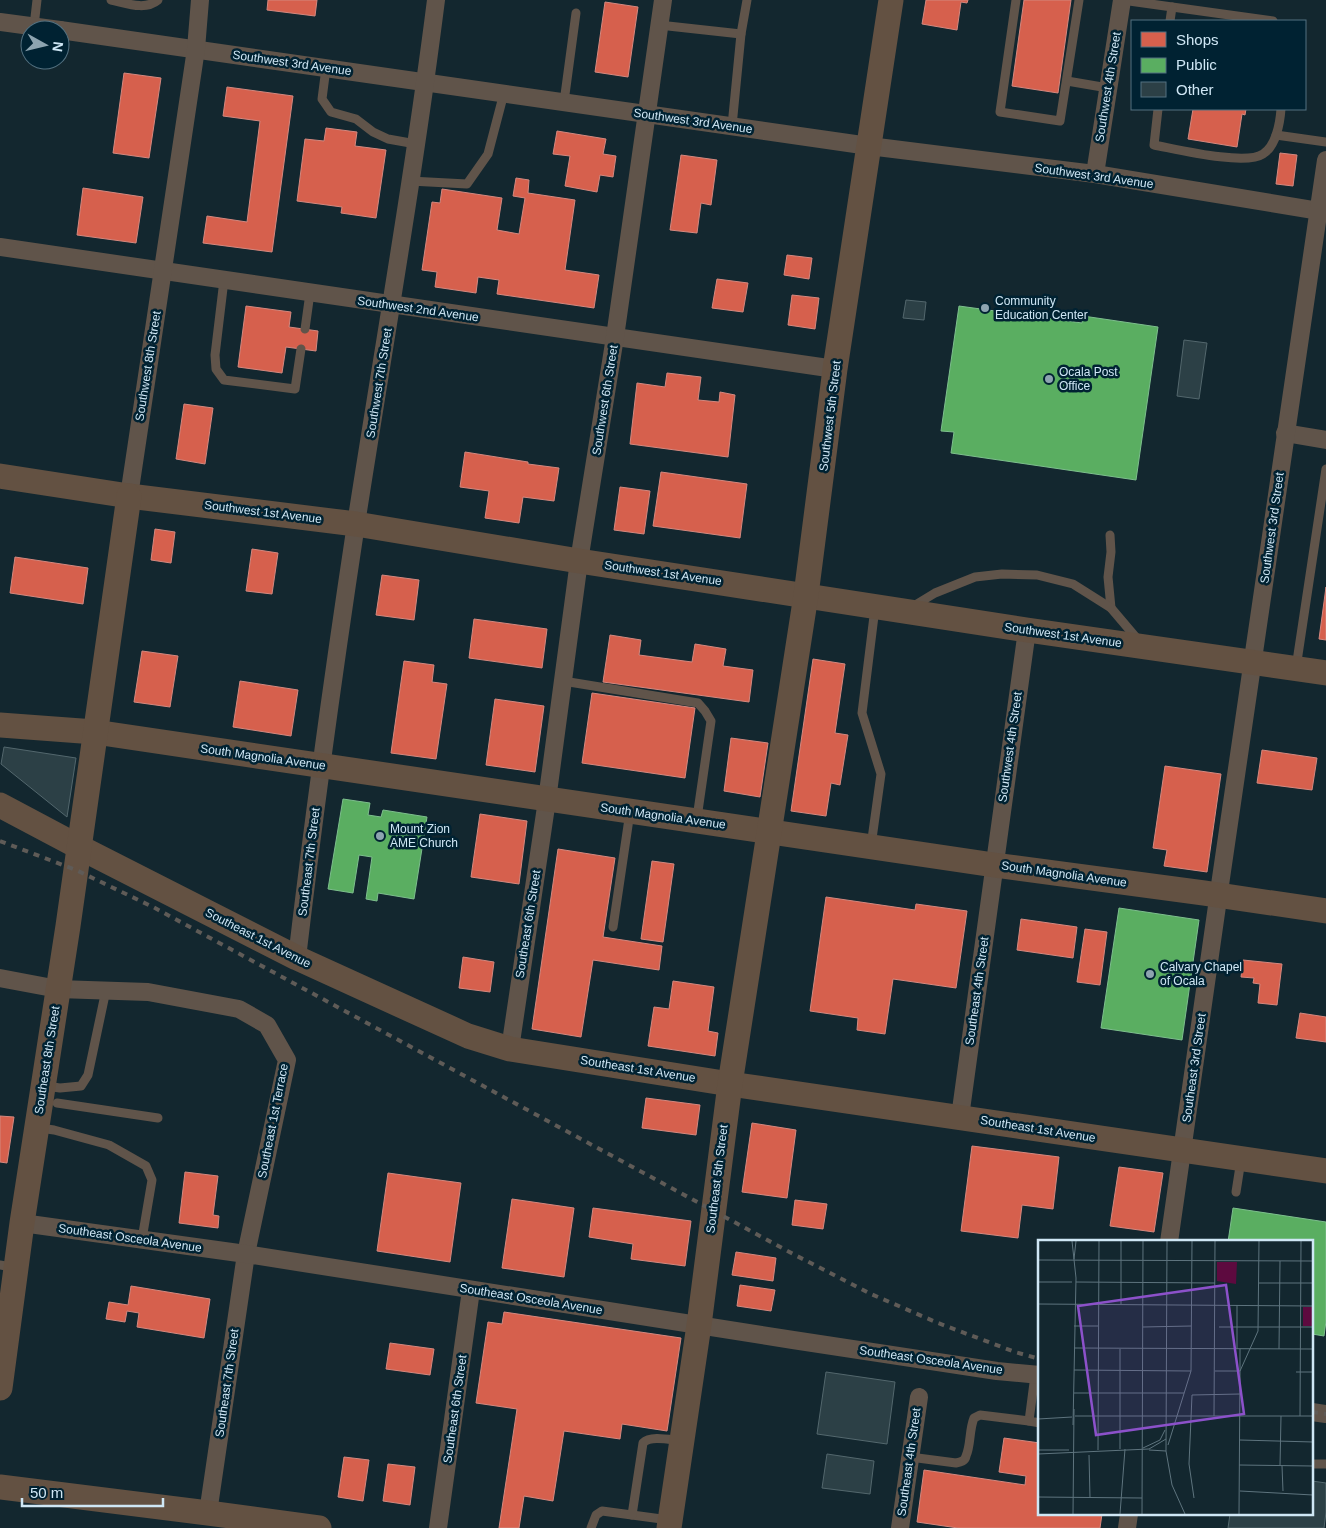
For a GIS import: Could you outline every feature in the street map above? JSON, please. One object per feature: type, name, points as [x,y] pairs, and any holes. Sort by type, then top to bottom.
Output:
[{"type":"street","name":"Southwest 8th Street","points":[[96,732],[129,496],[196,49],[200,0]]},
{"type":"street","name":"Southwest 7th Street","points":[[320,766],[426,82],[436,0]]},
{"type":"street","name":"Southwest 6th Street","points":[[547,800],[579,561],[615,337],[663,0]]},
{"type":"street","name":"Southwest 5th Street","points":[[768,831],[806,595],[835,369],[891,0]]},
{"type":"street","name":"Southwest 4th Street","points":[[1094,174],[1122,0]]},
{"type":"street","name":"Southwest 3rd Avenue","points":[[0,22],[20,24]]},
{"type":"street","name":"Southwest 3rd Avenue","points":[[70,31],[869,146],[1094,174],[1322,211]]},
{"type":"street","name":"Southwest 3rd Street","points":[[1218,895],[1285,433],[1322,211],[1326,160]]},
{"type":"street","name":"Southwest 2nd Avenue","points":[[0,247],[835,369]]},
{"type":"street","points":[[1285,433],[1326,440]]},
{"type":"street","name":"Southwest 1st Avenue","points":[[0,476],[129,496],[356,524],[579,561],[1027,630],[1326,673]]},
{"type":"street","name":"Southwest 4th Street","points":[[994,865],[1027,630]]},
{"type":"street","name":"South Magnolia Avenue","points":[[0,725],[96,732],[547,800],[1326,911]]},
{"type":"street","name":"Southeast 8th Street","points":[[0,1388],[8,1266],[22,1223],[37,1127],[50,1095],[58,988],[96,732]]},
{"type":"street","name":"Southeast 7th Street","points":[[297,958],[320,766]]},
{"type":"street","name":"Southeast 6th Street","points":[[510,1049],[547,800]]},
{"type":"street","name":"Southeast 1st Avenue","points":[[0,805],[297,958],[468,1036],[510,1049],[730,1084],[1326,1171]]},
{"type":"street","name":"Southeast 5th Street","points":[[670,1524],[699,1325],[730,1084],[768,831]]},
{"type":"street","name":"Southeast 4th Street","points":[[960,1117],[994,865]]},
{"type":"street","name":"Southeast 3rd Street","points":[[1169,1240],[1218,895]]},
{"type":"street","name":"Southeast 1st Terrace","points":[[0,978],[58,988],[148,992],[239,1009],[267,1025],[287,1060],[246,1254]]},
{"type":"street","name":"Southeast Osceola Avenue","points":[[22,1223],[246,1254],[997,1371],[1038,1375]]},
{"type":"street","name":"Southeast 7th Street","points":[[208,1513],[246,1254]]},
{"type":"street","name":"Southeast 6th Street","points":[[438,1528],[471,1290]]},
{"type":"street","name":"Southeast 4th Street","points":[[900,1528],[919,1397]]},
{"type":"street","points":[[0,1487],[318,1528]]},
{"type":"lane","points":[[35,20],[37,0]]},
{"type":"lane","points":[[111,0],[139,6],[152,5],[158,0]]},
{"type":"lane","points":[[732,126],[741,34],[747,0]]},
{"type":"lane","points":[[1016,0],[1000,112],[1060,121],[1079,0]]},
{"type":"lane","points":[[1122,0],[1266,20]]},
{"type":"lane","points":[[1170,20],[1172,7]]},
{"type":"lane","points":[[564,102],[576,13]]},
{"type":"lane","points":[[660,25],[741,34]]},
{"type":"lane","points":[[326,68],[322,98],[331,112],[356,119],[373,132],[388,139],[416,144]]},
{"type":"lane","points":[[1067,82],[1108,88]]},
{"type":"lane","points":[[410,181],[467,184],[488,154],[504,93]]},
{"type":"lane","points":[[1158,110],[1154,145],[1232,158],[1252,158],[1264,154],[1276,135],[1281,110]]},
{"type":"lane","points":[[1276,135],[1326,142]]},
{"type":"lane","points":[[224,280],[215,355],[216,369],[224,380],[296,389],[302,349]]},
{"type":"lane","points":[[305,329],[310,293]]},
{"type":"lane","points":[[1296,668],[1326,469]]},
{"type":"lane","points":[[1110,535],[1111,552],[1108,577],[1111,608]]},
{"type":"lane","points":[[906,611],[934,593],[975,577],[1002,574],[1037,575],[1072,584],[1111,608],[1144,646]]},
{"type":"lane","points":[[871,847],[881,774],[862,712],[875,606]]},
{"type":"lane","points":[[563,681],[698,703],[711,721],[696,821]]},
{"type":"lane","points":[[613,927],[630,812]]},
{"type":"lane","points":[[50,1095],[60,1088],[81,1086],[88,1075],[106,990]]},
{"type":"lane","points":[[50,1095],[158,1118]]},
{"type":"lane","points":[[37,1127],[109,1145],[146,1166],[152,1180],[142,1239]]},
{"type":"lane","points":[[1236,1192],[1241,1159]]},
{"type":"lane","points":[[1029,1422],[1038,1375]]},
{"type":"lane","points":[[910,1457],[956,1463],[962,1461],[966,1456],[971,1424],[974,1418],[980,1415],[1038,1423]]},
{"type":"lane","points":[[632,1515],[642,1443],[646,1440],[656,1439],[681,1442]]},
{"type":"lane","points":[[591,1528],[596,1515],[602,1511],[632,1515],[670,1524]]},
{"type":"building: Shops","points":[[268,0],[317,0],[315,16],[267,10]]},
{"type":"building: Shops","points":[[926,0],[968,0],[967,3],[961,2],[957,30],[922,24]]},
{"type":"building: Shops","points":[[1024,0],[1071,0],[1058,93],[1012,86]]},
{"type":"building: Shops","points":[[605,2],[638,7],[628,77],[595,72]]},
{"type":"building: Shops","points":[[124,73],[161,78],[149,158],[113,153]]},
{"type":"building: Shops","points":[[227,87],[293,96],[272,252],[203,243],[207,216],[247,222],[260,121],[223,116]]},
{"type":"building: Shops","points":[[1193,110],[1246,110],[1245,115],[1242,114],[1237,147],[1188,139]]},
{"type":"building: Shops","points":[[326,128],[357,132],[355,146],[386,150],[376,218],[341,213],[342,207],[297,201],[305,139],[324,141]]},
{"type":"building: Shops","points":[[557,131],[606,139],[603,154],[616,156],[613,177],[600,175],[597,192],[565,186],[570,156],[553,154]]},
{"type":"building: Shops","points":[[1280,153],[1297,155],[1293,186],[1276,184]]},
{"type":"building: Shops","points":[[681,155],[717,160],[711,205],[701,203],[697,233],[670,230]]},
{"type":"building: Shops","points":[[516,178],[529,180],[528,193],[575,200],[565,270],[599,275],[594,308],[497,294],[499,280],[478,277],[476,293],[435,287],[437,272],[422,270],[432,202],[440,203],[442,189],[502,198],[497,230],[519,234],[525,198],[513,196]]},
{"type":"building: Shops","points":[[83,188],[143,197],[136,243],[77,235]]},
{"type":"building: Shops","points":[[787,255],[812,258],[809,279],[784,275]]},
{"type":"building: Shops","points":[[717,279],[748,283],[743,312],[712,308]]},
{"type":"building: Shops","points":[[792,295],[819,298],[815,329],[788,325]]},
{"type":"building: Shops","points":[[246,306],[291,312],[289,327],[318,331],[316,351],[286,347],[282,373],[238,367]]},
{"type":"building: Shops","points":[[667,373],[701,377],[698,400],[719,402],[720,392],[735,395],[728,457],[630,444],[637,383],[665,387]]},
{"type":"building: Shops","points":[[184,404],[213,408],[205,464],[176,459]]},
{"type":"building: Shops","points":[[465,452],[559,468],[554,501],[523,497],[519,523],[485,518],[489,491],[460,487]]},
{"type":"building: Shops","points":[[661,472],[747,484],[740,538],[653,526]]},
{"type":"building: Shops","points":[[620,487],[650,491],[644,534],[614,530]]},
{"type":"building: Shops","points":[[155,529],[175,532],[171,563],[151,560]]},
{"type":"building: Shops","points":[[252,549],[278,553],[272,594],[246,591]]},
{"type":"building: Shops","points":[[15,557],[88,568],[83,604],[10,593]]},
{"type":"building: Shops","points":[[382,575],[419,580],[414,620],[376,615]]},
{"type":"building: Shops","points":[[1326,587],[1326,640],[1319,639]]},
{"type":"building: Shops","points":[[474,619],[547,629],[542,668],[469,658]]},
{"type":"building: Shops","points":[[610,635],[641,640],[639,655],[692,662],[695,644],[726,649],[723,666],[753,670],[749,702],[603,682]]},
{"type":"building: Shops","points":[[142,651],[178,656],[170,707],[134,702]]},
{"type":"building: Shops","points":[[813,659],[845,664],[835,733],[848,735],[840,785],[831,783],[826,816],[791,811]]},
{"type":"building: Shops","points":[[404,661],[434,665],[432,682],[447,684],[436,759],[391,753]]},
{"type":"building: Shops","points":[[240,681],[298,690],[291,736],[233,727]]},
{"type":"building: Shops","points":[[592,693],[695,708],[685,778],[582,763]]},
{"type":"building: Shops","points":[[495,699],[544,706],[535,772],[486,765]]},
{"type":"building: Shops","points":[[731,738],[768,743],[760,797],[724,791]]},
{"type":"building: Shops","points":[[1262,750],[1317,758],[1312,790],[1257,783]]},
{"type":"building: Shops","points":[[1165,766],[1221,774],[1207,872],[1164,866],[1167,850],[1153,848]]},
{"type":"building: Shops","points":[[480,814],[527,821],[519,884],[471,877]]},
{"type":"building: Shops","points":[[558,849],[615,858],[603,937],[662,946],[659,970],[593,960],[581,1037],[532,1029]]},
{"type":"building: Shops","points":[[652,861],[674,864],[663,942],[641,939]]},
{"type":"building: Shops","points":[[826,897],[915,910],[916,904],[967,911],[956,988],[893,979],[885,1034],[857,1030],[858,1018],[810,1011]]},
{"type":"building: Shops","points":[[1021,919],[1077,927],[1073,958],[1017,950]]},
{"type":"building: Shops","points":[[1085,929],[1107,932],[1100,985],[1077,982]]},
{"type":"building: Shops","points":[[463,957],[494,962],[490,992],[459,988]]},
{"type":"building: Shops","points":[[1243,960],[1282,964],[1277,1005],[1258,1003],[1260,984],[1253,983],[1254,978],[1241,977]]},
{"type":"building: Shops","points":[[673,981],[714,987],[708,1031],[718,1033],[715,1056],[648,1046],[654,1007],[669,1009]]},
{"type":"building: Shops","points":[[1300,1013],[1326,1017],[1326,1042],[1296,1038]]},
{"type":"building: Shops","points":[[646,1098],[700,1105],[696,1135],[642,1128]]},
{"type":"building: Shops","points":[[0,1116],[14,1117],[7,1163],[0,1162]]},
{"type":"building: Shops","points":[[752,1123],[796,1130],[787,1198],[742,1192]]},
{"type":"building: Shops","points":[[972,1146],[1059,1157],[1053,1209],[1022,1205],[1018,1238],[961,1231]]},
{"type":"building: Shops","points":[[1119,1167],[1163,1173],[1154,1232],[1110,1226]]},
{"type":"building: Shops","points":[[185,1172],[218,1176],[213,1215],[219,1216],[218,1228],[179,1223]]},
{"type":"building: Shops","points":[[388,1173],[461,1183],[450,1262],[377,1251]]},
{"type":"building: Shops","points":[[512,1199],[574,1208],[564,1277],[502,1268]]},
{"type":"building: Shops","points":[[795,1200],[827,1204],[823,1229],[792,1225]]},
{"type":"building: Shops","points":[[593,1208],[691,1221],[685,1266],[631,1259],[633,1244],[589,1237]]},
{"type":"building: Shops","points":[[736,1252],[776,1258],[773,1281],[732,1275]]},
{"type":"building: Shops","points":[[740,1285],[775,1290],[771,1311],[737,1306]]},
{"type":"building: Shops","points":[[131,1286],[210,1299],[204,1338],[137,1327],[139,1313],[127,1311],[125,1322],[106,1319],[109,1302],[128,1305]]},
{"type":"building: Shops","points":[[504,1312],[681,1338],[667,1431],[622,1424],[620,1439],[564,1431],[553,1501],[524,1496],[519,1528],[499,1528],[517,1409],[476,1403],[488,1322],[502,1324]]},
{"type":"building: Shops","points":[[390,1343],[434,1349],[430,1375],[386,1369]]},
{"type":"building: Shops","points":[[1004,1438],[1038,1443],[1038,1516],[1102,1516],[1100,1528],[958,1528],[917,1522],[924,1470],[1025,1485],[1026,1476],[999,1472]]},
{"type":"building: Shops","points":[[344,1457],[369,1460],[363,1501],[338,1497]]},
{"type":"building: Shops","points":[[388,1464],[415,1467],[410,1505],[383,1501]]},
{"type":"building: Public","name":"Ocala Post Office","points":[[959,306],[1082,323],[1083,316],[1158,327],[1136,480],[951,453],[954,432],[941,431]]},
{"type":"building: Public","name":"Mount Zion AME Church","points":[[343,799],[370,803],[368,815],[381,817],[383,810],[427,817],[414,899],[378,893],[377,901],[366,899],[372,857],[359,855],[353,893],[328,889]]},
{"type":"building: Public","name":"Calvary Chapel of Ocala","points":[[1119,908],[1199,920],[1182,1040],[1101,1028]]},
{"type":"building: Public","points":[[1233,1208],[1326,1222],[1326,1321],[1324,1336],[1314,1334],[1314,1240],[1228,1240]]},
{"type":"building: Other","points":[[906,300],[926,302],[924,320],[903,318]]},
{"type":"building: Other","points":[[1184,340],[1207,343],[1199,399],[1177,396]]},
{"type":"building: Other","points":[[4,747],[76,758],[67,817],[1,764]]},
{"type":"building: Other","points":[[826,1372],[895,1382],[887,1444],[817,1434]]},
{"type":"building: Other","points":[[827,1454],[874,1461],[870,1494],[822,1488]]},
{"type":"building: Other","points":[[1314,1481],[1326,1483],[1324,1528],[1228,1528],[1230,1516],[1314,1516]]},
{"type":"railway","points":[[0,841],[76,870],[153,907],[795,1255],[871,1294],[938,1323],[1015,1352],[1038,1358]]},
{"type":"railway","points":[[1314,1412],[1326,1414]]},
{"type":"place","name":"Community Education Center","points":[[985,308]]},
{"type":"place","name":"Ocala Post Office","points":[[1049,379]]},
{"type":"place","name":"Mount Zion AME Church","points":[[380,836]]},
{"type":"place","name":"Calvary Chapel of Ocala","points":[[1150,974]]}]
